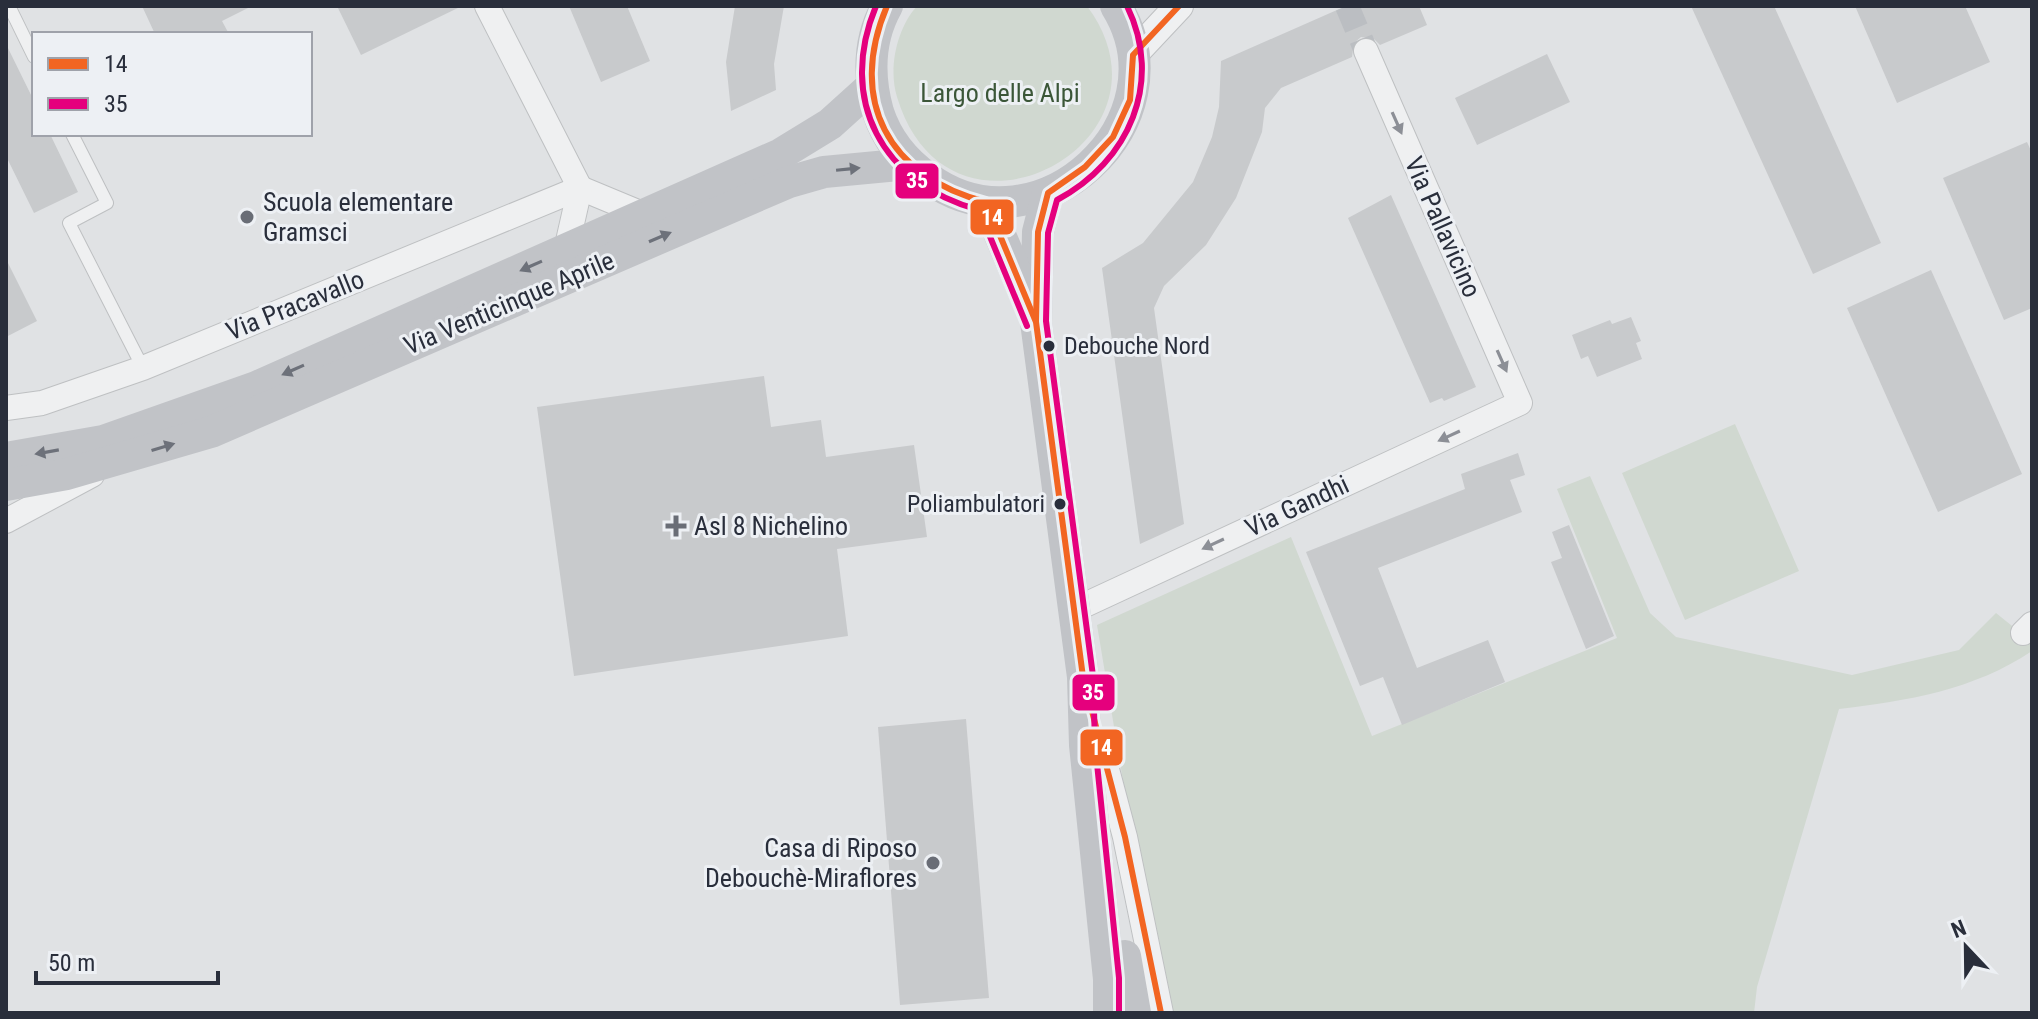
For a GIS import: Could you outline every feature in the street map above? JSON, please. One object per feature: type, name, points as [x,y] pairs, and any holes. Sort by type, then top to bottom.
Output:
[{"type":"main road","points":[[887,6],[871,50],[871,87],[885,132],[909,164],[938,185],[986,202],[1006,204],[1048,193],[1085,171],[1113,140],[1130,101],[1133,55],[1130,37],[1116,6]]},
{"type":"main road","name":"Via Venticinque Aprile","points":[[6,458],[103,441],[186,414],[566,250],[809,139],[871,87]]},
{"type":"main road","name":"Via Venticinque Aprile","points":[[6,485],[113,462],[211,432],[789,182],[824,172],[909,164]]},
{"type":"main road","points":[[1048,193],[1038,232],[1036,322],[1083,677],[1085,745],[1109,979],[1109,1013]]},
{"type":"main road","points":[[986,202],[1036,322]]},
{"type":"main road","points":[[1083,677],[1100,743],[1135,1013]]},
{"type":"street","points":[[487,6],[580,188],[645,215]]},
{"type":"street","points":[[1133,55],[1179,6]]},
{"type":"street","name":"Via Pallavicino","points":[[1366,51],[1520,403]]},
{"type":"street","name":"Via Venticinque Aprile","points":[[566,250],[580,188]]},
{"type":"street","name":"Via Pracavallo","points":[[6,408],[42,403],[143,368],[580,188]]},
{"type":"street","name":"Via Gandhi","points":[[1074,610],[1520,403]]},
{"type":"street","name":"Via Venticinque Aprile","points":[[6,521],[113,462]]},
{"type":"street","points":[[1100,743],[1125,837],[1161,1013]]},
{"type":"lane","points":[[9,6],[32,53]]},
{"type":"lane","points":[[73,136],[107,203],[69,223],[143,368]]},
{"type":"green space","name":"Largo delle Alpi","points":[[917,6],[1087,6],[1110,56],[1108,102],[1085,141],[1050,168],[1007,180],[963,175],[924,148],[894,86],[896,49],[904,25]]},
{"type":"green space","points":[[1735,424],[1799,571],[1685,620],[1622,473]]},
{"type":"green space","points":[[1590,476],[1650,613],[1676,637],[1852,675],[1959,650],[1996,613],[2032,642],[2032,651],[1987,675],[1939,692],[1839,709],[1757,987],[1754,1013],[1170,1013],[1152,954],[1097,625],[1291,537],[1372,736],[1617,638],[1557,489]]},
{"type":"building","points":[[142,6],[252,6],[222,21],[228,32],[154,32]]},
{"type":"building","points":[[337,6],[462,6],[361,55]]},
{"type":"building","points":[[569,6],[627,6],[650,61],[601,82]]},
{"type":"building","points":[[735,6],[784,6],[774,64],[776,90],[731,111],[726,62]]},
{"type":"building","points":[[1346,6],[1419,6],[1427,25],[1380,45],[1374,39],[1361,37],[1354,43],[1352,57],[1281,88],[1265,108],[1262,132],[1236,198],[1206,245],[1164,286],[1154,308],[1184,524],[1140,544],[1102,268],[1143,243],[1193,182],[1212,137],[1219,107],[1221,61]]},
{"type":"building","points":[[1691,6],[1774,6],[1881,243],[1813,274]]},
{"type":"building","points":[[1855,6],[1965,6],[1990,62],[1897,103]]},
{"type":"building","points":[[6,44],[32,97],[32,136],[51,136],[78,192],[34,213],[6,156]]},
{"type":"building","points":[[1547,54],[1570,102],[1477,145],[1455,98]]},
{"type":"building","points":[[2027,142],[2032,153],[2032,308],[2004,320],[1943,178]]},
{"type":"building","points":[[1391,195],[1476,387],[1444,401],[1442,398],[1430,403],[1348,218]]},
{"type":"building","points":[[6,259],[37,321],[6,337]]},
{"type":"building","points":[[1931,270],[2022,474],[1938,512],[1847,308]]},
{"type":"building","points":[[1631,317],[1641,341],[1636,343],[1642,359],[1597,377],[1588,356],[1581,359],[1572,335],[1610,320],[1612,324]]},
{"type":"building","name":"Asl 8 Nichelino","points":[[764,376],[771,427],[821,420],[826,457],[914,445],[927,537],[837,549],[848,636],[574,676],[537,407]]},
{"type":"building","points":[[1518,453],[1525,475],[1510,480],[1522,512],[1378,568],[1417,668],[1488,640],[1505,682],[1402,725],[1383,677],[1360,686],[1306,552],[1465,489],[1461,474]]},
{"type":"building","points":[[1569,525],[1614,636],[1586,649],[1551,562],[1562,558],[1552,532]]},
{"type":"building","name":"Casa di Riposo Debouchè-Miraflores","points":[[966,719],[989,998],[900,1005],[878,727]]},
{"type":"tunnel","points":[[1347,6],[1366,51]]},
{"type":"transit line","name":"35","points":[[876,6],[865,41],[862,74],[866,105],[876,134],[894,159],[916,180],[945,198],[979,210],[1027,326]]},
{"type":"transit line","name":"14","points":[[887,6],[876,40],[872,73],[875,103],[885,130],[901,154],[924,174],[952,190],[986,202],[1036,322],[1083,677],[1125,837],[1161,1013]]},
{"type":"transit line","name":"35","points":[[1119,1013],[1119,978],[1095,744],[1093,676],[1046,321],[1048,233],[1057,200],[1082,184],[1104,164],[1121,142],[1133,117],[1140,91],[1142,63],[1138,35],[1127,6]]},
{"type":"transit line","name":"14","points":[[1036,321],[1038,232],[1048,193],[1085,167],[1113,137],[1130,100],[1133,55],[1179,6]]},
{"type":"place","name":"Scuola elementare Gramsci","points":[[247,217]]},
{"type":"place","name":"Debouche Nord","points":[[1049,346]]},
{"type":"place","name":"Poliambulatori","points":[[1060,504]]},
{"type":"place","name":"Asl 8 Nichelino","points":[[676,526]]},
{"type":"place","name":"Casa di Riposo Debouchè-Miraflores","points":[[933,863]]}]
